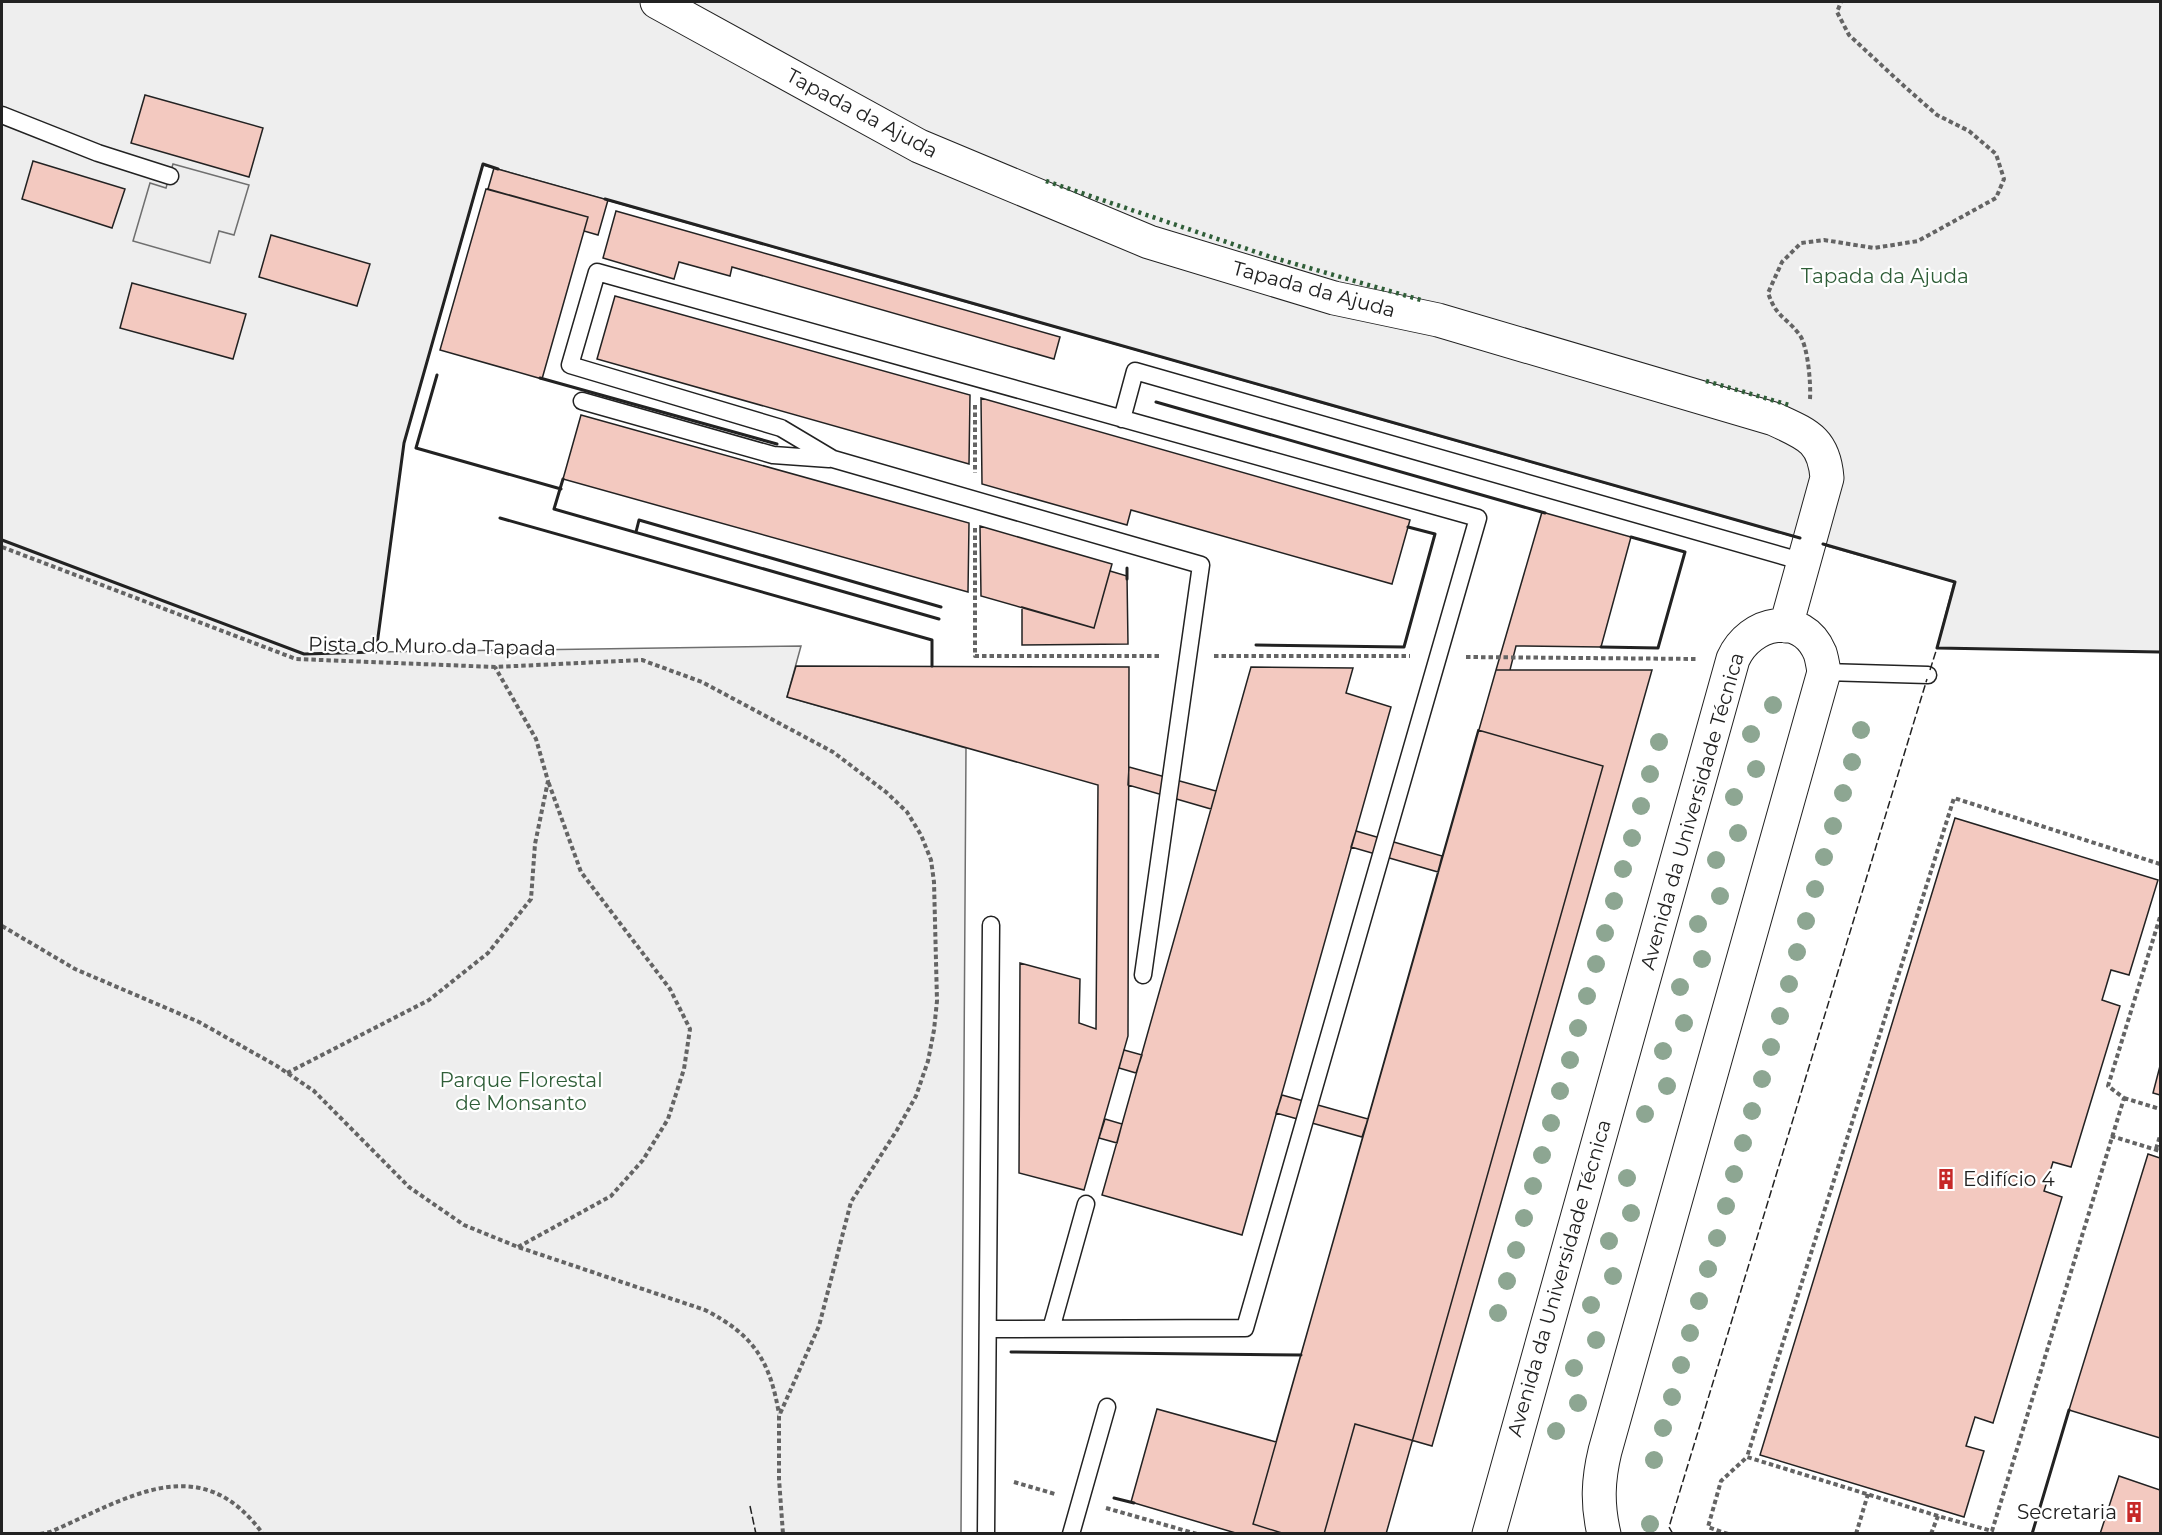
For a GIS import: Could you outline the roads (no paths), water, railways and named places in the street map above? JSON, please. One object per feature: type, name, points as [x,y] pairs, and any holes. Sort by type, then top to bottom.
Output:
[{"type":"street","name":"Tapada da Ajuda","points":[[657,2],[919,146],[1149,242],[1334,298],[1438,320],[1774,418],[1809,436],[1826,458],[1827,478],[1785,626]]},
{"type":"street","name":"Avenida da Universidade Técnica","points":[[1489,1533],[1733,659],[1747,637],[1772,626],[1785,626]]},
{"type":"street","points":[[1604,1533],[1599,1510],[1599,1478],[1605,1451],[1824,672],[1820,654],[1812,640],[1800,631],[1785,626]]},
{"type":"lane","points":[[2,115],[98,153],[170,176]]},
{"type":"lane","points":[[833,459],[781,428],[570,365],[597,272],[1478,518],[1245,1328],[988,1329]]},
{"type":"lane","points":[[1122,418],[1135,371],[1804,562]]},
{"type":"lane","points":[[582,401],[773,455],[833,459],[1202,565],[1143,975]]},
{"type":"lane","points":[[1824,672],[1928,675]]},
{"type":"lane","points":[[986,1533],[991,925]]},
{"type":"lane","points":[[1051,1329],[1086,1204]]},
{"type":"lane","points":[[1071,1533],[1107,1407]]},
{"type":"place","name":"Edifício 4","points":[[1946,1179]]},
{"type":"place","name":"Secretaria","points":[[2134,1512]]},
{"type":"park label","name":"Parque Florestal de Monsanto","points":[[521,1092]]}]
